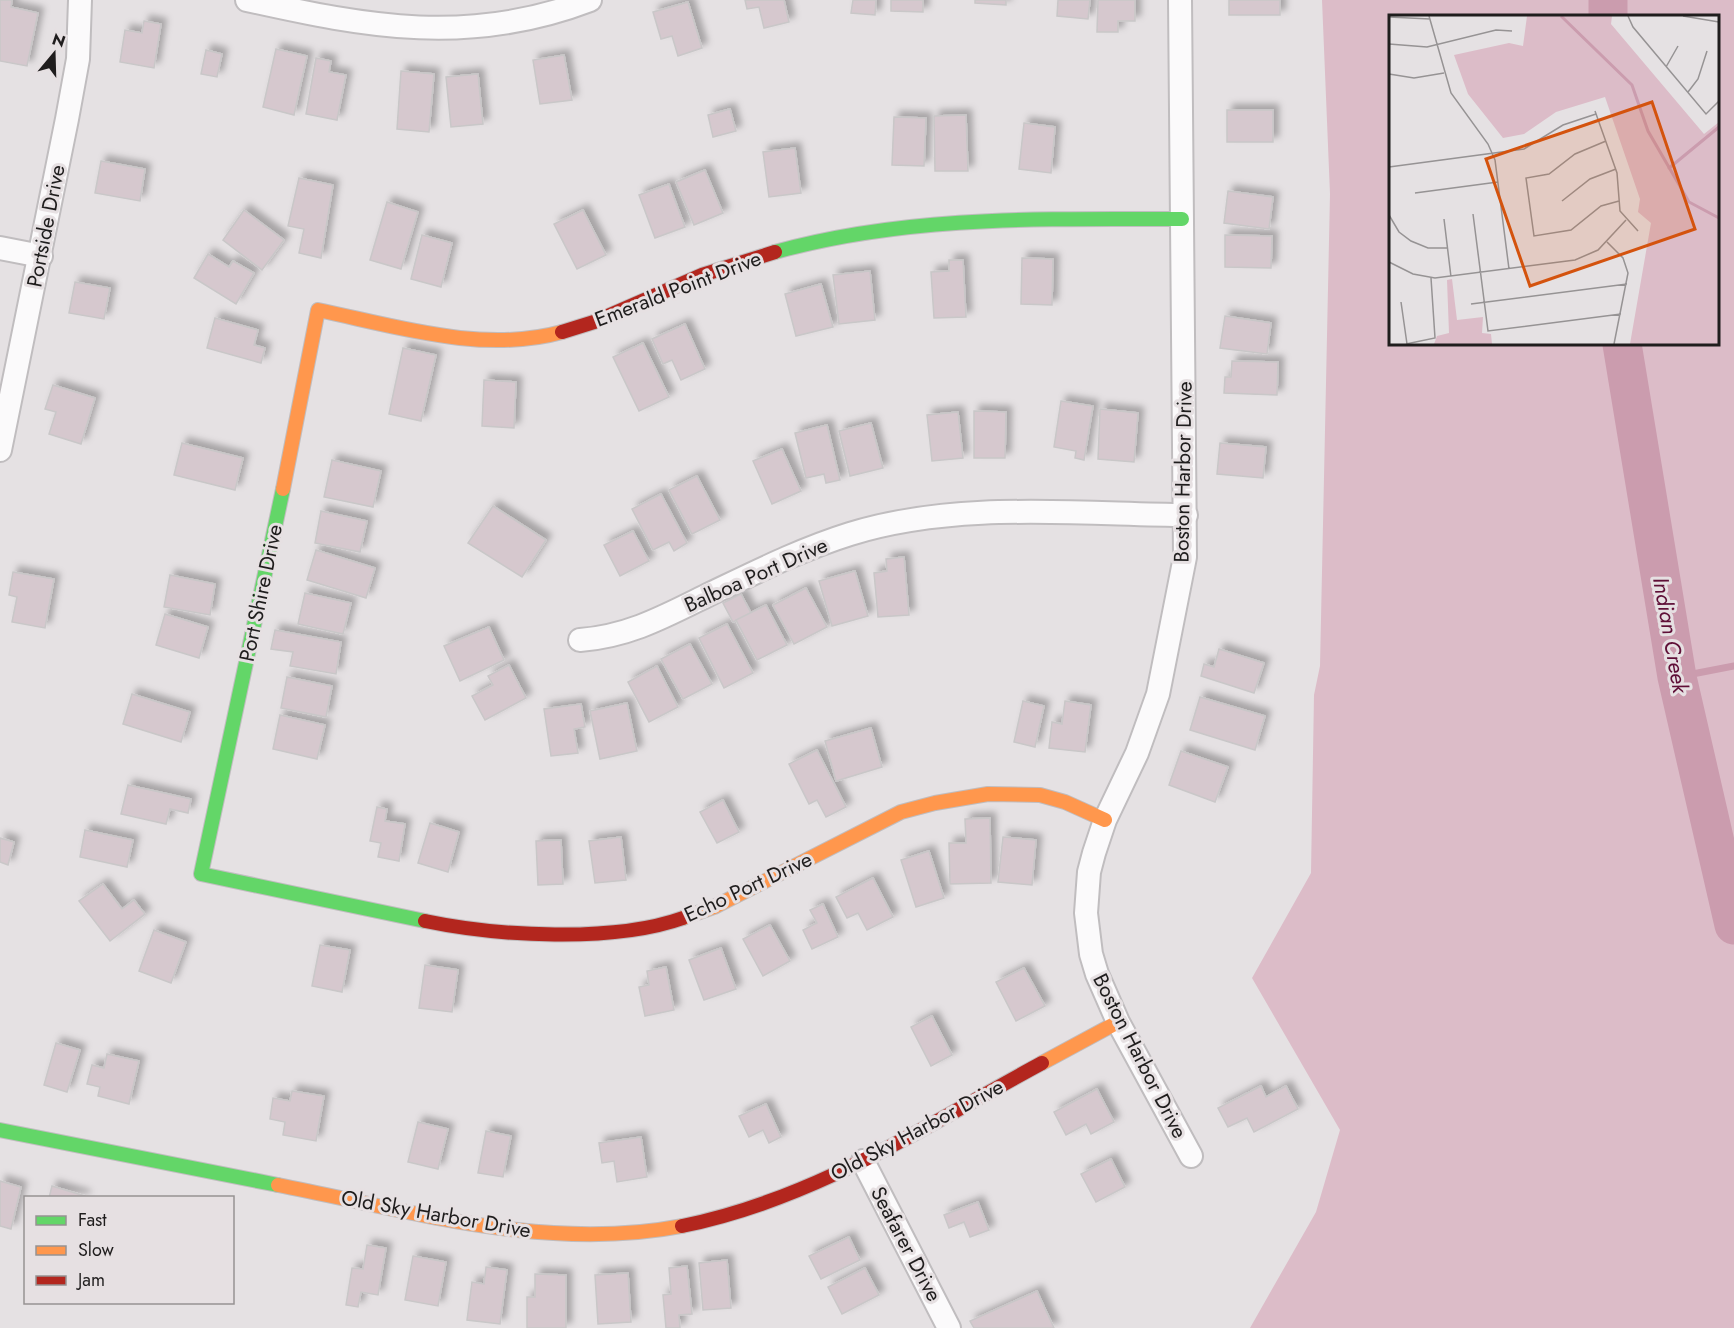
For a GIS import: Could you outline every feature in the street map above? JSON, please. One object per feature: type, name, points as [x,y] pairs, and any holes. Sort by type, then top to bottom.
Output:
[{"type":"street","name":"Portside Drive","points":[[0,450],[41,256],[78,59],[80,0]]},
{"type":"street","points":[[247,0],[374,25],[430,30],[507,22],[548,14],[590,0]]},
{"type":"street","name":"Boston Harbor Drive","points":[[1180,0],[1185,556],[1158,694],[1137,753],[1106,820],[1089,872],[1086,913],[1091,954],[1097,974],[1118,1022],[1191,1156]]},
{"type":"street","name":"Emerald Point Drive","points":[[318,310],[458,336],[504,339],[540,337],[592,323],[682,283],[766,254],[853,234],[941,223],[1030,218],[1182,219]]},
{"type":"street","points":[[0,248],[41,256]]},
{"type":"street","name":"Port Shire Drive","points":[[201,874],[318,310]]},
{"type":"street","name":"Balboa Port Drive","points":[[580,640],[610,637],[640,628],[797,552],[853,533],[910,520],[968,513],[1186,515]]},
{"type":"street","name":"Echo Port Drive","points":[[201,874],[463,929],[519,934],[614,932],[669,923],[714,907],[902,812],[928,804],[984,794],[1040,795],[1073,805],[1106,820]]},
{"type":"street","name":"Old Sky Harbor Drive","points":[[0,1130],[510,1231],[571,1235],[633,1232],[693,1223],[753,1208],[803,1190],[863,1161],[1118,1022]]},
{"type":"street","name":"Seafarer Drive","points":[[863,1161],[949,1328]]},
{"type":"shaded area","points":[[1322,0],[1734,0],[1734,1328],[1250,1328],[1316,1212],[1340,1130],[1252,978],[1311,873],[1314,695],[1320,666],[1330,194]]},
{"type":"building","points":[[0,0],[12,0],[11,7],[38,13],[27,66],[0,61]]},
{"type":"building","points":[[745,0],[784,0],[789,22],[764,28],[759,7],[747,9]]},
{"type":"building","points":[[853,0],[876,0],[875,15],[851,13]]},
{"type":"building","points":[[891,0],[923,0],[923,12],[891,11]]},
{"type":"building","points":[[975,0],[1006,0],[1006,5],[975,3]]},
{"type":"building","points":[[1058,0],[1090,0],[1088,19],[1057,16]]},
{"type":"building","points":[[1098,0],[1135,0],[1135,21],[1118,21],[1118,32],[1097,32]]},
{"type":"building","points":[[1229,0],[1280,0],[1280,15],[1229,15]]},
{"type":"building","points":[[688,2],[702,48],[678,56],[672,36],[661,39],[653,12]]},
{"type":"building","points":[[144,21],[161,24],[154,68],[120,62],[125,30],[142,33]]},
{"type":"building","points":[[276,49],[307,56],[294,115],[263,107]]},
{"type":"building","points":[[206,50],[222,54],[217,77],[201,74]]},
{"type":"building","points":[[564,55],[572,100],[540,104],[533,60]]},
{"type":"building","points":[[316,58],[331,61],[329,72],[346,75],[337,120],[306,114]]},
{"type":"building","points":[[401,71],[434,74],[429,132],[397,129]]},
{"type":"building","points":[[478,74],[483,124],[451,127],[446,77]]},
{"type":"building","points":[[730,109],[736,131],[713,137],[708,115]]},
{"type":"building","points":[[1227,110],[1273,110],[1273,142],[1227,142]]},
{"type":"building","points":[[966,115],[968,171],[935,171],[934,116]]},
{"type":"building","points":[[894,117],[926,118],[924,166],[892,165]]},
{"type":"building","points":[[1024,123],[1055,127],[1051,173],[1019,169]]},
{"type":"building","points":[[795,148],[801,193],[769,197],[763,152]]},
{"type":"building","points":[[101,161],[145,169],[140,201],[95,193]]},
{"type":"building","points":[[705,170],[723,213],[694,225],[676,182]]},
{"type":"building","points":[[299,178],[333,185],[321,258],[299,253],[304,229],[288,226]]},
{"type":"building","points":[[669,184],[685,227],[655,238],[639,195]]},
{"type":"building","points":[[1228,191],[1273,197],[1269,229],[1224,223]]},
{"type":"building","points":[[387,202],[418,212],[401,269],[370,260]]},
{"type":"building","points":[[244,210],[284,240],[262,270],[223,240]]},
{"type":"building","points":[[583,210],[606,255],[577,269],[554,224]]},
{"type":"building","points":[[422,235],[452,243],[441,287],[411,279]]},
{"type":"building","points":[[1225,235],[1272,236],[1271,268],[1225,267]]},
{"type":"building","points":[[208,254],[229,267],[233,261],[254,273],[236,304],[194,278]]},
{"type":"building","points":[[1022,258],[1053,259],[1052,305],[1021,304]]},
{"type":"building","points":[[949,260],[963,260],[966,317],[934,318],[931,272],[949,271]]},
{"type":"building","points":[[870,271],[875,320],[839,324],[833,275]]},
{"type":"building","points":[[75,282],[110,288],[104,319],[69,313]]},
{"type":"building","points":[[821,284],[833,327],[796,336],[785,294]]},
{"type":"building","points":[[1225,316],[1271,323],[1267,354],[1220,348]]},
{"type":"building","points":[[215,318],[258,330],[254,345],[265,348],[261,363],[207,348]]},
{"type":"building","points":[[685,324],[705,369],[681,380],[672,360],[663,364],[652,339]]},
{"type":"building","points":[[643,343],[669,397],[639,411],[613,357]]},
{"type":"building","points":[[403,348],[436,355],[421,421],[389,414]]},
{"type":"building","points":[[1232,361],[1278,362],[1277,395],[1224,393],[1225,377],[1231,377]]},
{"type":"building","points":[[484,380],[516,382],[514,428],[482,426]]},
{"type":"building","points":[[53,385],[95,398],[81,444],[49,434],[56,412],[45,409]]},
{"type":"building","points":[[1061,401],[1093,406],[1084,460],[1075,458],[1076,451],[1054,447]]},
{"type":"building","points":[[1100,409],[1138,413],[1134,462],[1098,459]]},
{"type":"building","points":[[974,411],[1006,412],[1005,458],[974,458]]},
{"type":"building","points":[[958,412],[963,458],[932,461],[927,415]]},
{"type":"building","points":[[871,423],[883,468],[850,476],[839,431]]},
{"type":"building","points":[[827,425],[840,480],[826,483],[824,474],[806,478],[795,433]]},
{"type":"building","points":[[182,443],[243,458],[235,490],[174,475]]},
{"type":"building","points":[[1220,443],[1266,447],[1263,478],[1217,474]]},
{"type":"building","points":[[782,449],[801,491],[772,504],[753,461]]},
{"type":"building","points":[[332,460],[381,471],[373,507],[324,497]]},
{"type":"building","points":[[697,476],[720,520],[692,534],[669,490]]},
{"type":"building","points":[[661,494],[687,543],[674,551],[669,542],[653,550],[632,509]]},
{"type":"building","points":[[493,506],[546,540],[522,577],[468,543]]},
{"type":"building","points":[[321,511],[367,521],[360,552],[315,543]]},
{"type":"building","points":[[633,531],[649,561],[620,576],[604,545]]},
{"type":"building","points":[[316,550],[375,568],[366,598],[307,580]]},
{"type":"building","points":[[904,557],[909,615],[878,617],[874,573],[887,571],[886,559]]},
{"type":"building","points":[[855,571],[868,616],[832,626],[819,581]]},
{"type":"building","points":[[13,572],[54,579],[45,628],[12,622],[17,597],[9,595]]},
{"type":"building","points":[[170,575],[215,584],[210,615],[164,607]]},
{"type":"building","points":[[806,588],[827,627],[794,644],[773,605]]},
{"type":"building","points":[[305,593],[351,603],[343,634],[298,624]]},
{"type":"building","points":[[741,594],[751,613],[733,622],[723,603]]},
{"type":"building","points":[[766,605],[787,645],[757,660],[736,620]]},
{"type":"building","points":[[165,614],[208,627],[199,658],[156,645]]},
{"type":"building","points":[[727,624],[753,673],[724,688],[699,638]]},
{"type":"building","points":[[489,627],[504,660],[460,681],[444,646]]},
{"type":"building","points":[[275,630],[341,642],[336,674],[290,666],[293,652],[271,649]]},
{"type":"building","points":[[690,644],[712,684],[683,699],[661,659]]},
{"type":"building","points":[[1219,649],[1264,663],[1254,693],[1201,676],[1204,664],[1214,667]]},
{"type":"building","points":[[509,665],[526,698],[485,720],[472,696],[493,685],[488,676]]},
{"type":"building","points":[[657,666],[678,707],[649,722],[628,682]]},
{"type":"building","points":[[287,677],[332,686],[326,717],[281,708]]},
{"type":"building","points":[[132,694],[190,712],[181,742],[123,724]]},
{"type":"building","points":[[1200,697],[1265,716],[1255,750],[1190,730]]},
{"type":"building","points":[[1023,701],[1044,706],[1035,747],[1014,742]]},
{"type":"building","points":[[1065,701],[1091,705],[1085,752],[1049,748],[1052,722],[1062,724]]},
{"type":"building","points":[[627,703],[637,751],[600,759],[590,711]]},
{"type":"building","points":[[581,704],[585,727],[574,729],[578,753],[551,756],[544,709]]},
{"type":"building","points":[[280,715],[325,725],[317,759],[273,749]]},
{"type":"building","points":[[871,728],[882,767],[836,781],[825,741]]},
{"type":"building","points":[[817,750],[846,807],[826,817],[817,800],[809,804],[789,764]]},
{"type":"building","points":[[1181,751],[1228,767],[1215,802],[1169,785]]},
{"type":"building","points":[[128,785],[191,799],[188,813],[170,809],[166,824],[121,814]]},
{"type":"building","points":[[723,800],[739,832],[717,843],[700,812]]},
{"type":"building","points":[[377,807],[387,809],[385,821],[405,824],[399,861],[378,857],[381,843],[370,841]]},
{"type":"building","points":[[990,818],[991,883],[950,884],[949,843],[966,843],[965,819]]},
{"type":"building","points":[[430,823],[459,832],[448,872],[418,863]]},
{"type":"building","points":[[85,830],[133,840],[127,867],[80,857]]},
{"type":"building","points":[[621,837],[626,880],[595,883],[589,841]]},
{"type":"building","points":[[1003,837],[1036,840],[1032,885],[998,882]]},
{"type":"building","points":[[0,838],[14,842],[8,865],[0,862]]},
{"type":"building","points":[[561,840],[563,884],[538,885],[536,841]]},
{"type":"building","points":[[929,851],[944,898],[916,907],[901,860]]},
{"type":"building","points":[[873,878],[893,917],[867,930],[858,913],[847,918],[836,897]]},
{"type":"building","points":[[103,884],[122,909],[134,900],[145,914],[110,941],[79,901]]},
{"type":"building","points":[[823,904],[838,937],[812,949],[803,930],[817,923],[810,910]]},
{"type":"building","points":[[770,925],[790,961],[763,976],[743,939]]},
{"type":"building","points":[[154,930],[186,942],[171,983],[139,971]]},
{"type":"building","points":[[320,945],[350,950],[342,992],[312,986]]},
{"type":"building","points":[[721,948],[736,989],[704,1000],[689,960]]},
{"type":"building","points":[[425,965],[458,970],[452,1012],[419,1008]]},
{"type":"building","points":[[666,967],[674,1010],[645,1016],[639,987],[649,985],[647,971]]},
{"type":"building","points":[[1024,968],[1045,1006],[1016,1021],[996,982]]},
{"type":"building","points":[[932,1016],[952,1055],[931,1066],[911,1027]]},
{"type":"building","points":[[56,1043],[80,1050],[67,1092],[44,1085]]},
{"type":"building","points":[[107,1054],[139,1061],[129,1104],[98,1096],[100,1087],[87,1084],[92,1065],[104,1068]]},
{"type":"building","points":[[1261,1086],[1266,1097],[1286,1086],[1298,1109],[1254,1132],[1247,1118],[1228,1127],[1218,1108]]},
{"type":"building","points":[[1097,1089],[1114,1122],[1091,1134],[1086,1124],[1066,1135],[1054,1112]]},
{"type":"building","points":[[292,1091],[324,1096],[316,1141],[283,1135],[285,1122],[270,1119],[273,1098],[290,1101]]},
{"type":"building","points":[[766,1104],[781,1137],[769,1143],[763,1130],[749,1137],[739,1116]]},
{"type":"building","points":[[418,1122],[448,1129],[438,1169],[408,1162]]},
{"type":"building","points":[[486,1131],[511,1136],[503,1177],[478,1173]]},
{"type":"building","points":[[641,1137],[647,1177],[617,1182],[614,1161],[602,1163],[599,1143]]},
{"type":"building","points":[[1111,1159],[1125,1187],[1096,1202],[1081,1174]]},
{"type":"building","points":[[0,1181],[21,1187],[11,1229],[0,1226]]},
{"type":"building","points":[[52,1186],[85,1196],[50,1196]]},
{"type":"building","points":[[978,1202],[989,1230],[970,1237],[964,1222],[949,1228],[944,1215]]},
{"type":"building","points":[[849,1237],[860,1260],[821,1279],[809,1256]]},
{"type":"building","points":[[367,1245],[386,1248],[378,1295],[361,1292],[358,1307],[346,1305],[352,1268],[363,1269]]},
{"type":"building","points":[[413,1256],[446,1262],[438,1306],[405,1300]]},
{"type":"building","points":[[727,1260],[731,1308],[703,1310],[699,1263]]},
{"type":"building","points":[[687,1266],[692,1314],[679,1315],[680,1328],[666,1328],[663,1295],[671,1294],[669,1268]]},
{"type":"building","points":[[486,1267],[507,1270],[500,1324],[467,1320],[472,1282],[484,1284]]},
{"type":"building","points":[[865,1268],[879,1295],[842,1314],[828,1287]]},
{"type":"building","points":[[628,1273],[631,1322],[598,1324],[595,1275]]},
{"type":"building","points":[[535,1274],[566,1275],[566,1328],[527,1328],[527,1297],[535,1297]]},
{"type":"building","points":[[1037,1291],[1054,1328],[974,1328],[970,1321]]},
{"type":"waterway","name":"Indian Creek","points":[[1608,0],[1608,15]]},
{"type":"waterway","name":"Indian Creek","points":[[1622,345],[1677,677],[1734,925]]},
{"type":"waterway","points":[[1677,677],[1734,666]]},
{"type":"traffic: fast","points":[[775,252],[875,231],[926,225],[1028,220],[1182,219]]},
{"type":"traffic: fast","points":[[283,489],[201,874],[425,921]]},
{"type":"traffic: fast","points":[[0,1130],[278,1185]]},
{"type":"traffic: slow","points":[[283,489],[318,310],[408,330],[470,339],[532,338],[562,332]]},
{"type":"traffic: slow","points":[[683,918],[714,907],[901,812],[935,803],[988,794],[1040,795],[1065,802],[1105,820]]},
{"type":"traffic: slow","points":[[1042,1063],[1118,1022]]},
{"type":"traffic: slow","points":[[278,1185],[429,1216],[530,1231],[581,1234],[631,1233],[682,1226]]},
{"type":"traffic: jam","points":[[562,332],[594,322],[702,275],[775,252]]},
{"type":"traffic: jam","points":[[425,921],[520,933],[590,934],[655,926],[683,918]]},
{"type":"traffic: jam","points":[[682,1226],[730,1214],[823,1179],[912,1135],[1042,1063]]}]
